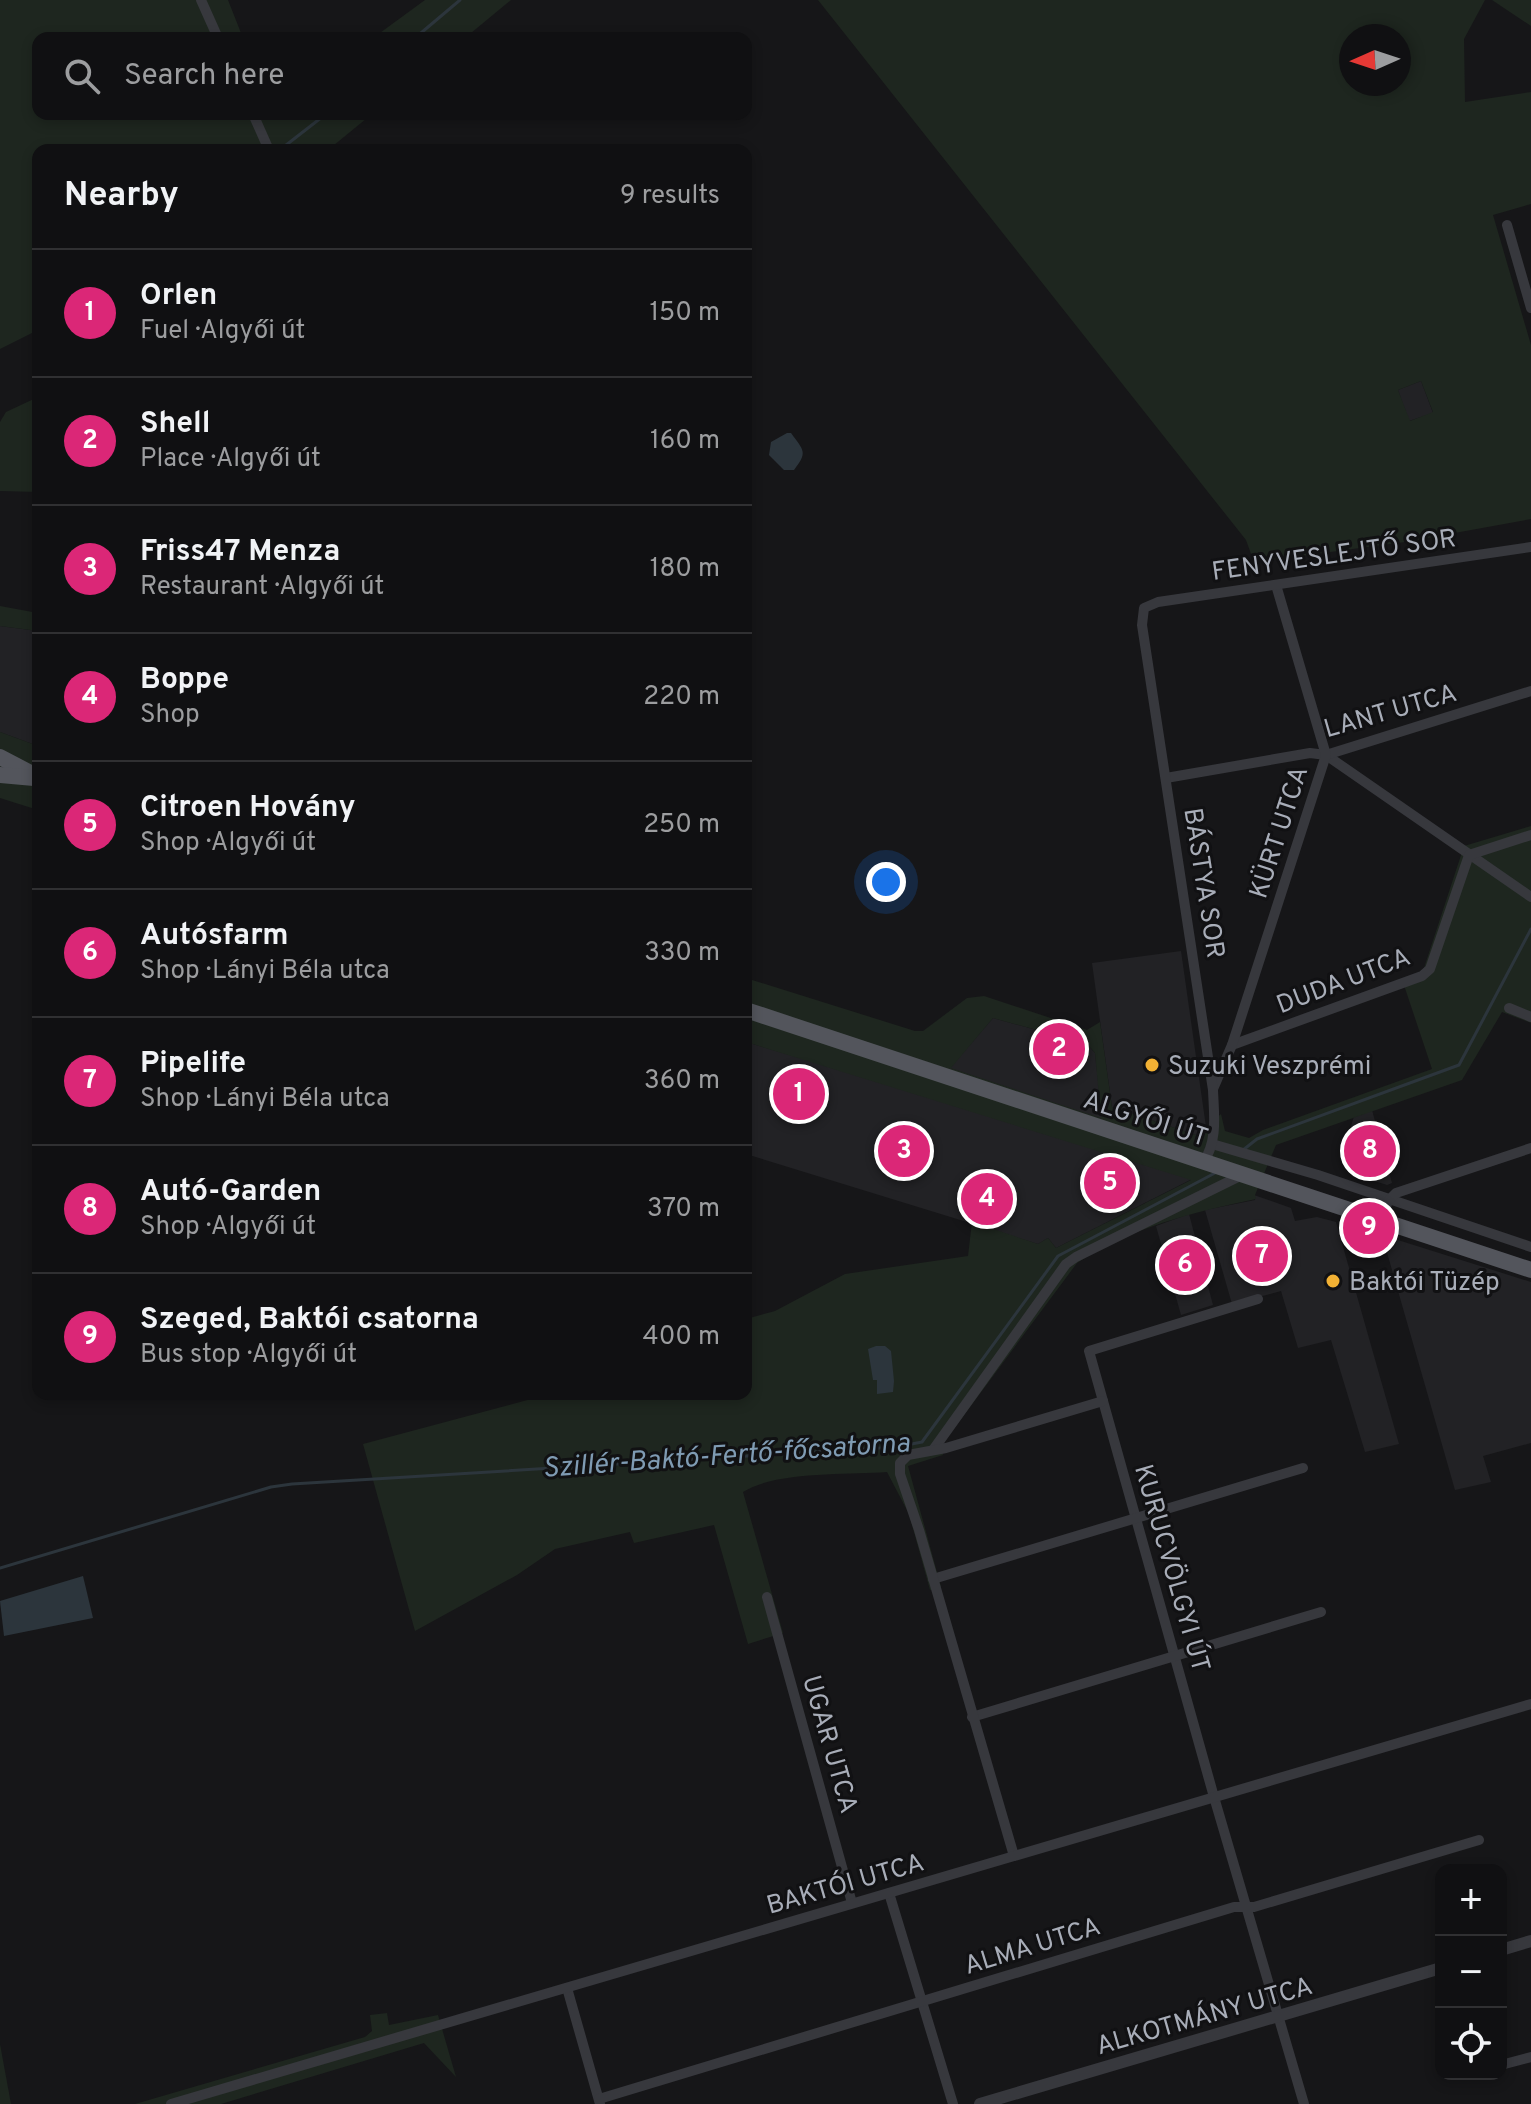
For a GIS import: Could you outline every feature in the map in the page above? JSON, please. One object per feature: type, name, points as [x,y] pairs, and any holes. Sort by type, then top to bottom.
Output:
[{"type":"main road","points":[[0,760],[32,775]]},
{"type":"main road","points":[[0,773],[32,777]]},
{"type":"main road","name":"ALGYŐI ÚT","points":[[752,1012],[1531,1270]]},
{"type":"street","points":[[201,0],[215,32]]},
{"type":"street","points":[[256,120],[266,144]]},
{"type":"street","points":[[1507,225],[1531,308]]},
{"type":"street","name":"FENYVESLEJTŐ SOR","points":[[1144,608],[1158,602],[1531,547]]},
{"type":"street","name":"KÜRT UTCA","points":[[1213,1090],[1231,1047],[1326,755],[1276,585]]},
{"type":"street","name":"BÁSTYA SOR","points":[[1144,608],[1142,625],[1213,1090],[1215,1118],[1206,1163]]},
{"type":"street","name":"LANT UTCA","points":[[1166,778],[1310,753],[1326,755],[1531,691]]},
{"type":"street","points":[[1326,755],[1531,897]]},
{"type":"street","points":[[1469,855],[1531,835]]},
{"type":"street","name":"DUDA UTCA","points":[[1208,1053],[1422,976],[1430,969],[1469,855]]},
{"type":"street","points":[[1509,1008],[1531,1017]]},
{"type":"street","name":"ALGYŐI ÚT","points":[[1212,1144],[1318,1175],[1531,1247]]},
{"type":"street","points":[[1381,1221],[1388,1201],[1396,1193],[1531,1148]]},
{"type":"street","points":[[933,1450],[1066,1264],[1237,1174]]},
{"type":"street","points":[[1410,1189],[1412,1208]]},
{"type":"street","name":"KURUCVÖLGYI ÚT","points":[[1258,1299],[1089,1351],[1304,2104]]},
{"type":"street","points":[[1014,1856],[900,1474],[900,1463],[908,1455],[1103,1401]]},
{"type":"street","points":[[933,1579],[1303,1468]]},
{"type":"street","name":"UGAR UTCA","points":[[767,1597],[852,1903]]},
{"type":"street","points":[[972,1717],[1321,1612]]},
{"type":"street","name":"BAKTÓI UTCA","points":[[171,2104],[1531,1704]]},
{"type":"street","name":"ALMA UTCA","points":[[599,2102],[1234,1907],[1254,1907],[1479,1840]]},
{"type":"street","points":[[889,1893],[953,2104]]},
{"type":"street","points":[[1507,1948],[1531,1941]]},
{"type":"street","name":"ALKOTMÁNY UTCA","points":[[980,2104],[1435,1970]]},
{"type":"street","points":[[567,1988],[599,2102]]},
{"type":"street","points":[[1507,2063],[1531,2057]]},
{"type":"shaded area","points":[[0,0],[228,0],[241,32],[32,32],[32,120],[365,120],[335,144],[32,144],[32,333],[0,349]]},
{"type":"shaded area","points":[[425,0],[511,0],[472,32],[381,32]]},
{"type":"shaded area","points":[[818,0],[1485,0],[1464,39],[1465,102],[1531,92],[1531,204],[1493,215],[1531,345],[1531,519],[1405,542],[1254,562],[1246,540]],"holes":[[[1421,381],[1433,412],[1410,421],[1398,390]]]},
{"type":"shaded area","points":[[1492,0],[1531,0],[1531,26]]},
{"type":"shaded area","points":[[1421,381],[1433,413],[1409,421],[1398,390]]},
{"type":"shaded area","points":[[32,400],[32,492],[0,491],[0,422],[6,412]]},
{"type":"shaded area","points":[[791,433],[803,452],[794,470],[784,470],[769,455],[771,442]]},
{"type":"shaded area","points":[[0,606],[32,612],[32,630],[0,626]]},
{"type":"shaded area","points":[[0,626],[32,630],[32,744],[0,732]]},
{"type":"shaded area","points":[[0,732],[32,744],[32,808],[0,798]]},
{"type":"shaded area","points":[[1531,826],[1531,1023],[1502,1012],[1462,1080],[1276,1145],[1256,1199],[1140,1231],[1077,1263],[941,1446],[943,1455],[908,1466],[941,1587],[930,1590],[909,1514],[887,1472],[812,1475],[774,1480],[743,1492],[783,1633],[748,1644],[714,1525],[634,1543],[630,1532],[555,1549],[517,1575],[415,1631],[363,1444],[528,1400],[752,1400],[752,1317],[775,1311],[845,1274],[968,1256],[972,1222],[1038,1244],[1048,1238],[1056,1248],[1191,1180],[752,1044],[752,980],[915,1031],[923,1031],[967,998],[984,996],[1087,1030],[1100,1022],[1112,1107],[1202,1137],[1206,1127],[1221,1114],[1225,1131],[1249,1138],[1263,1130],[1432,1069],[1402,979],[1423,971],[1464,846]],"holes":[[[993,1018],[1087,1044],[1095,1053],[1101,1118],[951,1068]]]},
{"type":"shaded area","name":"Suzuki Veszprémi","points":[[1181,951],[1206,1127],[1202,1137],[1112,1107],[1092,963]]},
{"type":"shaded area","points":[[993,1018],[1087,1044],[1095,1053],[1102,1119],[950,1068]]},
{"type":"shaded area","points":[[752,1044],[1192,1179],[1056,1248],[1048,1238],[1038,1244],[752,1156]]},
{"type":"shaded area","points":[[1372,1110],[1392,1183],[1387,1185],[1362,1177],[1368,1154],[1345,1147],[1354,1116]]},
{"type":"shaded area","points":[[1254,1195],[1291,1208],[1295,1221],[1317,1217],[1336,1222],[1399,1444],[1365,1452],[1331,1340],[1298,1348],[1281,1291],[1232,1304],[1205,1210],[1255,1200]]},
{"type":"shaded area","points":[[1189,1214],[1213,1305],[1181,1315],[1156,1226]]},
{"type":"shaded area","points":[[1382,1235],[1531,1282],[1531,1443],[1483,1456],[1491,1482],[1455,1490]]},
{"type":"shaded area","points":[[885,1346],[891,1351],[893,1392],[877,1394],[877,1380],[873,1380],[868,1349]]},
{"type":"shaded area","points":[[83,1576],[93,1618],[4,1636],[0,1601]]},
{"type":"shaded area","points":[[387,2013],[389,2025],[438,2015],[456,2077],[424,2043],[221,2104],[135,2104],[365,2037],[372,2031],[370,2015]]},
{"type":"shaded area","points":[[0,2044],[11,2104],[0,2104]]},
{"type":"waterway","points":[[422,32],[460,0]]},
{"type":"waterway","points":[[287,144],[318,120]]},
{"type":"waterway","name":"Szillér-Baktó-Fertő-főcsatorna","points":[[1243,1150],[1257,1139],[1459,1065],[1531,929]]},
{"type":"waterway","name":"Szillér-Baktó-Fertő-főcsatorna","points":[[0,1568],[271,1487],[292,1484],[896,1447],[922,1442],[1058,1256],[1215,1173]]},
{"type":"place","name":"Shell","points":[[1059,1049]]},
{"type":"place","name":"Suzuki Veszprémi","points":[[1152,1065]]},
{"type":"place","name":"Orlen","points":[[799,1094]]},
{"type":"place","name":"Friss47 Menza","points":[[904,1151]]},
{"type":"place","name":"Autó-Garden","points":[[1370,1151]]},
{"type":"place","name":"Citroen Hovány","points":[[1110,1183]]},
{"type":"place","name":"Boppe","points":[[987,1199]]},
{"type":"place","name":"Szeged, Baktói csatorna","points":[[1369,1228]]},
{"type":"place","name":"Pipelife","points":[[1262,1256]]},
{"type":"place","name":"Autósfarm","points":[[1185,1265]]},
{"type":"place","name":"Baktói Tüzép","points":[[1333,1281]]}]
